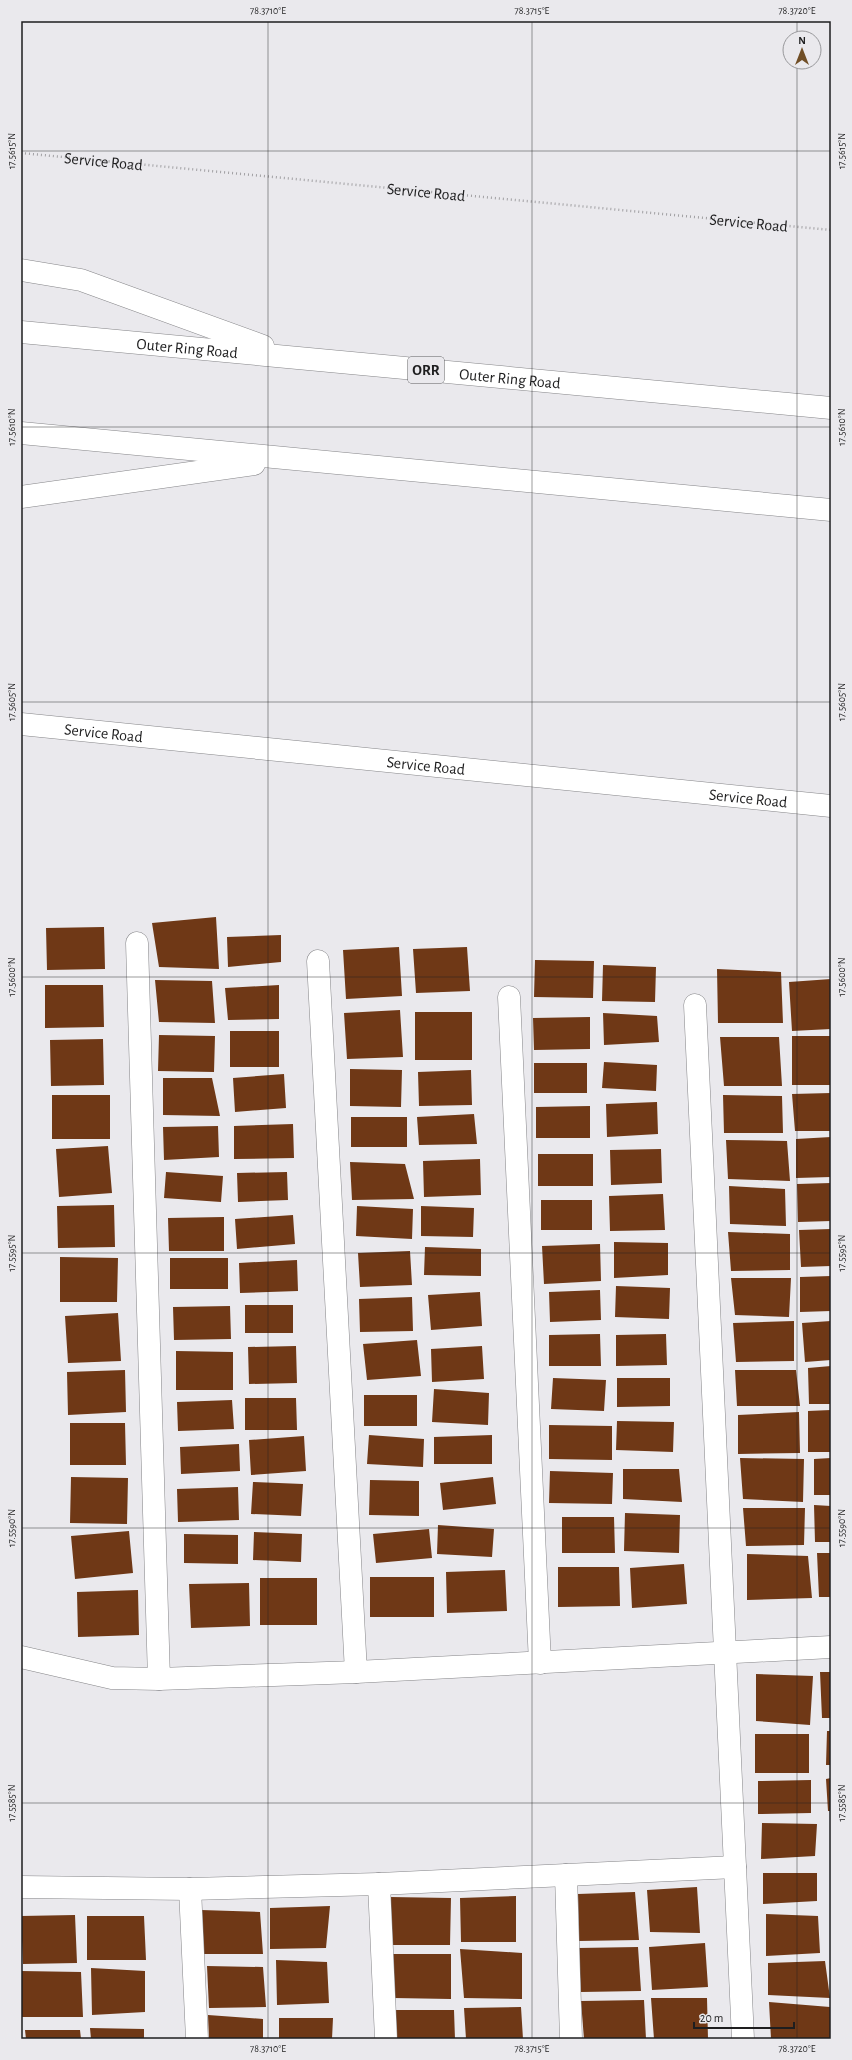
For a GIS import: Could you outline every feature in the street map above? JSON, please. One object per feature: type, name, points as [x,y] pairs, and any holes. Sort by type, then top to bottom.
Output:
[{"type":"main road","points":[[21,270],[81,280],[294,357]]},
{"type":"main road","name":"Outer Ring Road","points":[[21,332],[831,408]]},
{"type":"main road","points":[[21,433],[831,510]]},
{"type":"main road","points":[[21,497],[291,459]]},
{"type":"main road","name":"Service Road","points":[[21,724],[831,806]]},
{"type":"main road","points":[[137,943],[159,1679]]},
{"type":"main road","points":[[318,961],[356,1672]]},
{"type":"main road","points":[[509,997],[540,1663]]},
{"type":"main road","points":[[695,1005],[743,2039]]},
{"type":"main road","points":[[21,1657],[112,1678],[159,1679],[356,1672],[831,1648]]},
{"type":"main road","points":[[21,1886],[190,1889],[379,1884],[735,1867]]},
{"type":"main road","points":[[566,1875],[571,2039]]},
{"type":"main road","points":[[379,1884],[386,2039]]},
{"type":"main road","points":[[190,1889],[197,2039]]},
{"type":"path","name":"Service Road","points":[[21,153],[831,230]]},
{"type":"building","points":[[216,917],[219,969],[159,967],[152,923]]},
{"type":"building","points":[[104,927],[105,969],[47,970],[46,928]]},
{"type":"building","points":[[281,935],[281,962],[228,967],[227,937]]},
{"type":"building","points":[[399,947],[402,996],[346,999],[343,950]]},
{"type":"building","points":[[467,947],[470,991],[416,993],[413,949]]},
{"type":"building","points":[[535,960],[594,961],[593,998],[534,997]]},
{"type":"building","points":[[603,965],[656,967],[655,1002],[602,1001]]},
{"type":"building","points":[[717,969],[781,972],[783,1023],[718,1023]]},
{"type":"building","points":[[831,979],[831,1029],[792,1031],[789,982]]},
{"type":"building","points":[[155,980],[212,981],[215,1023],[159,1022]]},
{"type":"building","points":[[45,985],[103,985],[104,1027],[45,1028]]},
{"type":"building","points":[[279,985],[279,1019],[228,1020],[225,988]]},
{"type":"building","points":[[400,1010],[403,1057],[347,1059],[344,1013]]},
{"type":"building","points":[[415,1012],[472,1012],[472,1060],[415,1060]]},
{"type":"building","points":[[603,1013],[657,1016],[659,1042],[604,1045]]},
{"type":"building","points":[[590,1017],[590,1049],[534,1050],[533,1018]]},
{"type":"building","points":[[230,1031],[279,1031],[279,1067],[230,1067]]},
{"type":"building","points":[[159,1035],[215,1036],[214,1072],[158,1071]]},
{"type":"building","points":[[792,1036],[831,1036],[831,1085],[792,1085]]},
{"type":"building","points":[[720,1037],[779,1037],[782,1086],[724,1086]]},
{"type":"building","points":[[103,1039],[104,1085],[51,1086],[50,1040]]},
{"type":"building","points":[[604,1062],[657,1065],[656,1091],[602,1088]]},
{"type":"building","points":[[534,1063],[587,1063],[587,1093],[534,1093]]},
{"type":"building","points":[[350,1069],[402,1070],[401,1107],[350,1106]]},
{"type":"building","points":[[471,1070],[472,1105],[419,1106],[418,1072]]},
{"type":"building","points":[[284,1074],[286,1108],[235,1112],[233,1078]]},
{"type":"building","points":[[163,1078],[212,1078],[220,1116],[163,1115]]},
{"type":"building","points":[[831,1093],[831,1131],[795,1131],[792,1094]]},
{"type":"building","points":[[52,1095],[110,1095],[110,1139],[52,1139]]},
{"type":"building","points":[[723,1095],[782,1096],[783,1133],[724,1133]]},
{"type":"building","points":[[657,1102],[658,1134],[607,1137],[606,1104]]},
{"type":"building","points":[[590,1106],[590,1138],[536,1138],[536,1107]]},
{"type":"building","points":[[474,1114],[477,1144],[419,1145],[417,1117]]},
{"type":"building","points":[[351,1117],[407,1117],[407,1147],[351,1147]]},
{"type":"building","points":[[293,1124],[294,1158],[234,1159],[234,1126]]},
{"type":"building","points":[[218,1126],[219,1157],[164,1160],[163,1127]]},
{"type":"building","points":[[831,1137],[831,1177],[796,1178],[796,1139]]},
{"type":"building","points":[[726,1140],[787,1141],[790,1181],[728,1179]]},
{"type":"building","points":[[108,1146],[112,1193],[59,1197],[56,1149]]},
{"type":"building","points":[[661,1149],[662,1183],[611,1185],[610,1150]]},
{"type":"building","points":[[538,1154],[593,1154],[593,1186],[538,1186]]},
{"type":"building","points":[[480,1159],[481,1195],[424,1197],[423,1161]]},
{"type":"building","points":[[350,1162],[405,1164],[414,1199],[352,1200]]},
{"type":"building","points":[[166,1172],[223,1176],[221,1202],[164,1198]]},
{"type":"building","points":[[287,1172],[288,1200],[238,1202],[237,1173]]},
{"type":"building","points":[[831,1183],[831,1221],[798,1222],[797,1184]]},
{"type":"building","points":[[729,1186],[785,1189],[786,1226],[730,1224]]},
{"type":"building","points":[[663,1194],[665,1230],[610,1231],[609,1196]]},
{"type":"building","points":[[541,1200],[592,1200],[592,1230],[541,1230]]},
{"type":"building","points":[[114,1205],[115,1247],[58,1248],[57,1206]]},
{"type":"building","points":[[357,1206],[413,1209],[412,1239],[356,1236]]},
{"type":"building","points":[[421,1206],[474,1208],[473,1237],[421,1236]]},
{"type":"building","points":[[293,1215],[295,1244],[237,1249],[235,1219]]},
{"type":"building","points":[[224,1217],[224,1251],[169,1251],[168,1218]]},
{"type":"building","points":[[831,1229],[831,1266],[801,1267],[799,1230]]},
{"type":"building","points":[[728,1232],[790,1234],[790,1270],[731,1271]]},
{"type":"building","points":[[614,1242],[668,1243],[668,1275],[614,1278]]},
{"type":"building","points":[[600,1244],[601,1281],[544,1284],[542,1246]]},
{"type":"building","points":[[425,1247],[481,1249],[481,1276],[424,1275]]},
{"type":"building","points":[[410,1251],[412,1285],[360,1287],[358,1253]]},
{"type":"building","points":[[60,1257],[118,1258],[117,1302],[60,1302]]},
{"type":"building","points":[[170,1258],[228,1258],[228,1289],[170,1289]]},
{"type":"building","points":[[297,1260],[298,1291],[240,1293],[239,1263]]},
{"type":"building","points":[[831,1276],[831,1311],[800,1312],[800,1277]]},
{"type":"building","points":[[731,1278],[791,1278],[789,1317],[735,1315]]},
{"type":"building","points":[[616,1286],[670,1288],[669,1319],[615,1317]]},
{"type":"building","points":[[600,1290],[601,1320],[550,1322],[549,1292]]},
{"type":"building","points":[[480,1292],[482,1326],[431,1330],[428,1295]]},
{"type":"building","points":[[412,1297],[413,1331],[360,1332],[359,1299]]},
{"type":"building","points":[[245,1305],[293,1305],[293,1333],[245,1333]]},
{"type":"building","points":[[230,1306],[231,1339],[174,1340],[173,1307]]},
{"type":"building","points":[[118,1313],[121,1361],[68,1363],[65,1316]]},
{"type":"building","points":[[794,1321],[794,1361],[736,1362],[733,1323]]},
{"type":"building","points":[[831,1321],[831,1360],[805,1362],[802,1323]]},
{"type":"building","points":[[600,1334],[601,1366],[549,1366],[549,1335]]},
{"type":"building","points":[[666,1334],[667,1365],[616,1366],[616,1335]]},
{"type":"building","points":[[417,1340],[421,1376],[367,1380],[363,1344]]},
{"type":"building","points":[[296,1346],[297,1383],[249,1384],[248,1347]]},
{"type":"building","points":[[482,1346],[484,1379],[432,1382],[431,1349]]},
{"type":"building","points":[[176,1351],[233,1352],[233,1390],[176,1390]]},
{"type":"building","points":[[831,1366],[831,1404],[809,1404],[808,1368]]},
{"type":"building","points":[[125,1370],[126,1412],[68,1415],[67,1372]]},
{"type":"building","points":[[735,1370],[796,1370],[800,1406],[737,1406]]},
{"type":"building","points":[[553,1378],[606,1380],[604,1411],[551,1409]]},
{"type":"building","points":[[617,1378],[670,1378],[670,1406],[617,1407]]},
{"type":"building","points":[[434,1389],[489,1393],[488,1425],[432,1422]]},
{"type":"building","points":[[364,1395],[417,1395],[417,1426],[364,1426]]},
{"type":"building","points":[[245,1398],[296,1398],[297,1430],[245,1430]]},
{"type":"building","points":[[232,1400],[234,1429],[178,1431],[177,1402]]},
{"type":"building","points":[[831,1410],[831,1452],[808,1452],[808,1411]]},
{"type":"building","points":[[799,1412],[800,1453],[738,1454],[738,1415]]},
{"type":"building","points":[[617,1421],[674,1422],[673,1452],[616,1450]]},
{"type":"building","points":[[70,1423],[125,1423],[126,1465],[70,1465]]},
{"type":"building","points":[[549,1425],[612,1426],[612,1460],[549,1459]]},
{"type":"building","points":[[369,1435],[424,1439],[423,1467],[367,1464]]},
{"type":"building","points":[[492,1435],[492,1464],[434,1464],[434,1437]]},
{"type":"building","points":[[304,1436],[306,1471],[251,1475],[249,1440]]},
{"type":"building","points":[[239,1444],[240,1471],[181,1474],[180,1447]]},
{"type":"building","points":[[740,1458],[804,1459],[803,1502],[743,1499]]},
{"type":"building","points":[[831,1458],[831,1495],[814,1495],[814,1459]]},
{"type":"building","points":[[623,1469],[679,1469],[682,1502],[623,1499]]},
{"type":"building","points":[[550,1471],[613,1473],[612,1504],[549,1503]]},
{"type":"building","points":[[71,1477],[128,1478],[127,1524],[70,1523]]},
{"type":"building","points":[[493,1477],[496,1504],[443,1510],[440,1483]]},
{"type":"building","points":[[370,1480],[419,1481],[419,1516],[369,1515]]},
{"type":"building","points":[[253,1482],[303,1484],[301,1516],[251,1514]]},
{"type":"building","points":[[238,1487],[239,1520],[178,1522],[177,1489]]},
{"type":"building","points":[[814,1505],[831,1506],[831,1542],[815,1542]]},
{"type":"building","points":[[743,1508],[805,1508],[804,1545],[746,1546]]},
{"type":"building","points":[[625,1513],[680,1515],[679,1553],[624,1551]]},
{"type":"building","points":[[562,1517],[614,1517],[615,1553],[562,1553]]},
{"type":"building","points":[[438,1525],[494,1529],[492,1557],[437,1554]]},
{"type":"building","points":[[429,1529],[432,1558],[376,1563],[373,1534]]},
{"type":"building","points":[[129,1531],[133,1573],[75,1579],[71,1536]]},
{"type":"building","points":[[254,1532],[302,1534],[301,1562],[253,1560]]},
{"type":"building","points":[[184,1534],[238,1535],[238,1564],[184,1563]]},
{"type":"building","points":[[817,1553],[831,1553],[831,1597],[819,1597]]},
{"type":"building","points":[[747,1554],[808,1556],[812,1598],[747,1600]]},
{"type":"building","points":[[684,1564],[687,1604],[632,1608],[630,1568]]},
{"type":"building","points":[[558,1567],[619,1567],[620,1606],[558,1607]]},
{"type":"building","points":[[505,1570],[507,1611],[447,1613],[446,1572]]},
{"type":"building","points":[[370,1577],[434,1577],[434,1617],[370,1617]]},
{"type":"building","points":[[260,1578],[317,1578],[317,1625],[260,1625]]},
{"type":"building","points":[[249,1583],[250,1626],[191,1628],[189,1584]]},
{"type":"building","points":[[138,1590],[139,1635],[78,1637],[77,1592]]},
{"type":"building","points":[[820,1672],[831,1672],[831,1718],[822,1718]]},
{"type":"building","points":[[756,1674],[813,1676],[810,1725],[756,1721]]},
{"type":"building","points":[[827,1731],[831,1731],[831,1765],[826,1765]]},
{"type":"building","points":[[755,1734],[809,1734],[809,1773],[755,1773]]},
{"type":"building","points":[[831,1778],[831,1811],[828,1811],[826,1779]]},
{"type":"building","points":[[811,1780],[811,1813],[758,1814],[758,1781]]},
{"type":"building","points":[[762,1823],[817,1824],[815,1856],[761,1859]]},
{"type":"building","points":[[763,1873],[817,1873],[817,1901],[763,1904]]},
{"type":"building","points":[[697,1887],[700,1933],[650,1932],[647,1890]]},
{"type":"building","points":[[635,1892],[639,1940],[579,1941],[578,1894]]},
{"type":"building","points":[[516,1896],[516,1942],[461,1942],[460,1898]]},
{"type":"building","points":[[390,1897],[451,1898],[450,1945],[390,1945]]},
{"type":"building","points":[[330,1906],[326,1948],[270,1949],[270,1908]]},
{"type":"building","points":[[201,1910],[260,1912],[263,1954],[204,1954]]},
{"type":"building","points":[[766,1914],[818,1916],[820,1953],[766,1956]]},
{"type":"building","points":[[75,1915],[77,1963],[23,1964],[21,1916]]},
{"type":"building","points":[[87,1916],[144,1916],[146,1960],[87,1960]]},
{"type":"building","points":[[705,1943],[708,1987],[652,1990],[649,1947]]},
{"type":"building","points":[[638,1947],[641,1991],[581,1992],[578,1948]]},
{"type":"building","points":[[460,1949],[522,1953],[522,1999],[464,1998]]},
{"type":"building","points":[[391,1954],[451,1954],[451,1999],[394,1998]]},
{"type":"building","points":[[276,1960],[327,1962],[329,2003],[277,2005]]},
{"type":"building","points":[[825,1961],[830,1998],[768,1995],[768,1963]]},
{"type":"building","points":[[207,1966],[263,1967],[266,2007],[209,2008]]},
{"type":"building","points":[[91,1968],[145,1971],[145,2012],[92,2015]]},
{"type":"building","points":[[21,1971],[81,1972],[83,2017],[22,2017]]},
{"type":"building","points":[[651,1998],[707,1998],[708,2039],[654,2039]]},
{"type":"building","points":[[644,2000],[646,2039],[584,2039],[581,2001]]},
{"type":"building","points":[[769,2002],[830,2007],[830,2039],[771,2039]]},
{"type":"building","points":[[521,2007],[523,2039],[466,2039],[464,2008]]},
{"type":"building","points":[[395,2010],[454,2010],[455,2039],[396,2039]]},
{"type":"building","points":[[208,2015],[263,2019],[263,2039],[209,2039]]},
{"type":"building","points":[[279,2018],[333,2018],[332,2039],[279,2039]]},
{"type":"building","points":[[90,2028],[144,2029],[144,2039],[91,2039]]},
{"type":"building","points":[[25,2030],[80,2030],[81,2039],[26,2039]]}]
